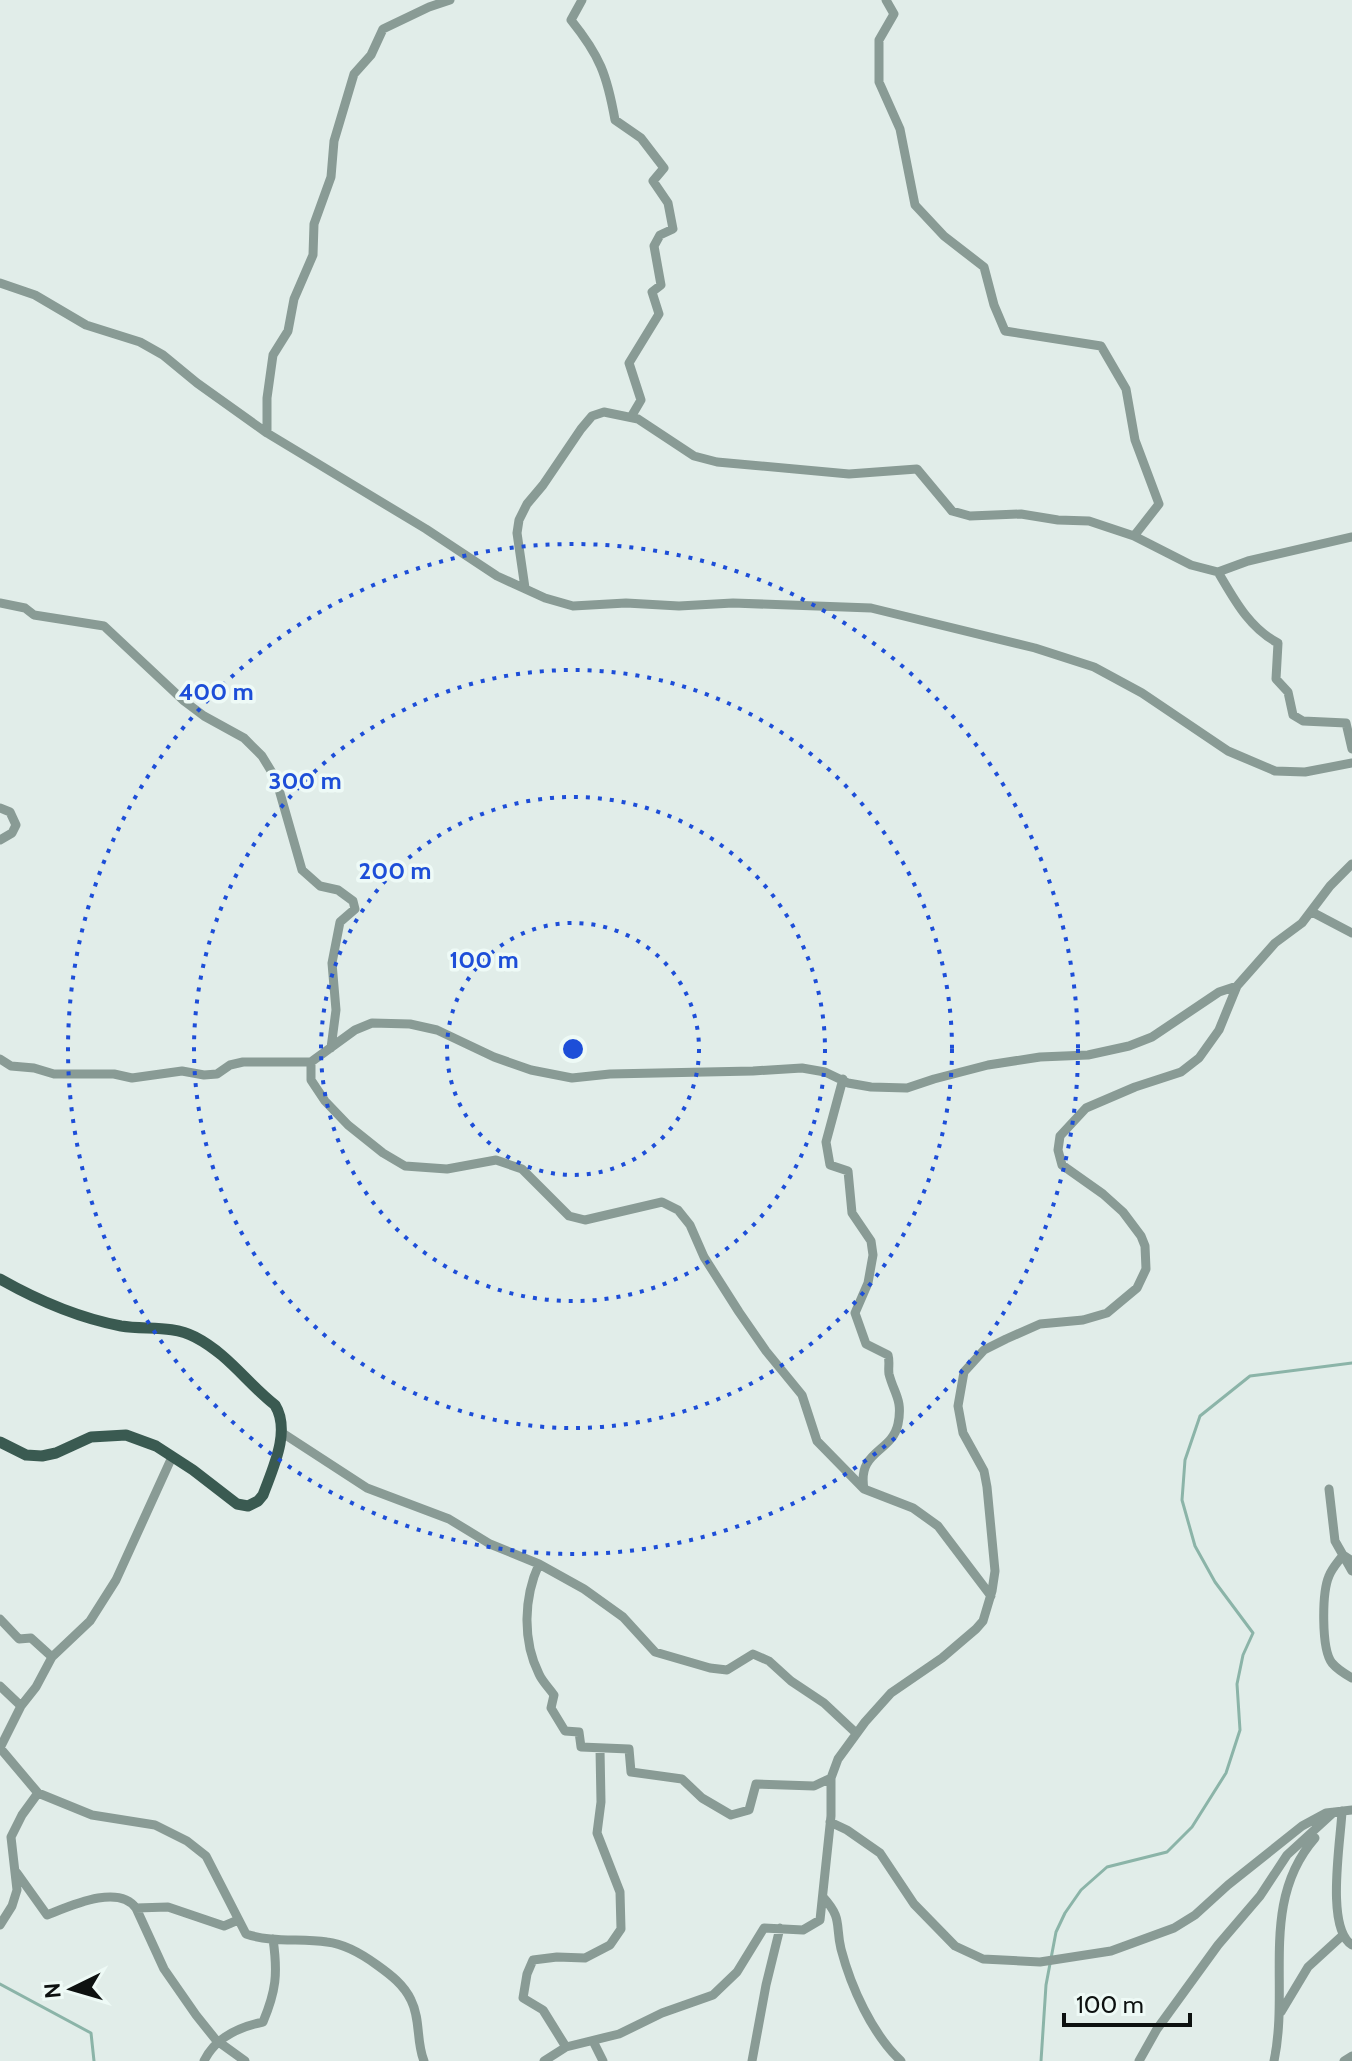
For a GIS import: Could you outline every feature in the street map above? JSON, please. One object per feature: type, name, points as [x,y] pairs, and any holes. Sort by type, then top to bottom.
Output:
[{"type":"main road","points":[[0,1279],[70,1312],[119,1326],[170,1329],[194,1336],[222,1354],[275,1405],[281,1413],[284,1434],[263,1495],[248,1506],[233,1502],[204,1478],[147,1441],[126,1435],[86,1439],[42,1456],[26,1455],[0,1442]]},
{"type":"street","points":[[267,433],[267,398],[273,355],[288,331],[294,299],[313,255],[314,224],[331,177],[334,141],[354,74],[371,55],[383,29],[450,0]]},
{"type":"street","points":[[582,0],[571,20],[588,41],[608,78],[615,120],[641,138],[664,168],[653,181],[668,203],[673,229],[660,235],[654,246],[661,285],[652,292],[659,314],[629,363],[641,400],[631,417]]},
{"type":"street","points":[[886,0],[894,14],[879,40],[879,82],[900,129],[915,205],[944,236],[984,267],[1005,331],[1101,346],[1126,389],[1135,440],[1159,504],[1134,536]]},
{"type":"street","points":[[0,283],[35,295],[86,325],[140,342],[163,355],[267,433],[426,529],[497,576],[545,598],[573,606],[733,603],[871,608],[1035,648],[1094,667],[1142,693],[1228,751],[1275,771],[1320,770],[1352,763]]},
{"type":"street","points":[[525,588],[517,533],[519,520],[527,504],[592,416],[604,412],[631,417],[694,456],[717,462],[849,474],[917,469],[952,511],[970,516],[1021,514],[1089,521],[1134,536],[1191,565],[1218,572],[1248,561],[1352,537]]},
{"type":"street","points":[[1218,572],[1250,622],[1263,635],[1278,643],[1276,679],[1288,692],[1293,715],[1303,721],[1346,723],[1352,749]]},
{"type":"street","points":[[0,603],[25,608],[34,615],[104,626],[184,701],[244,738],[262,756],[276,779],[302,870],[320,886],[338,890],[353,901],[355,909],[340,922],[332,963],[336,1010],[331,1049]]},
{"type":"street","points":[[0,808],[10,812],[16,825],[14,831],[0,840]]},
{"type":"street","points":[[544,2061],[566,2047],[619,2034],[646,2020],[713,1995],[737,1972],[764,1928],[800,1930],[811,1927],[822,1915],[831,1778],[838,1759],[891,1693],[942,1658],[976,1629],[983,1621],[991,1596],[995,1571],[987,1487],[984,1471],[963,1433],[958,1406],[964,1372],[984,1350],[1040,1324],[1098,1317],[1137,1288],[1146,1269],[1145,1246],[1141,1236],[1123,1212],[1103,1194],[1062,1165],[1058,1155],[1058,1139],[1086,1108],[1190,1066],[1199,1058],[1219,1030],[1237,986],[1275,943],[1302,923],[1330,886],[1352,864]]},
{"type":"street","points":[[1312,912],[1352,933]]},
{"type":"street","points":[[0,1059],[11,1066],[54,1074],[114,1074],[132,1078],[182,1071],[217,1074],[230,1065],[257,1060],[311,1062],[355,1030],[372,1023],[410,1024],[437,1030],[494,1057],[531,1070],[572,1078],[802,1068],[848,1083],[907,1088],[988,1065],[1040,1057],[1088,1055],[1116,1049],[1152,1037],[1219,992],[1237,986]]},
{"type":"street","points":[[311,1062],[311,1080],[325,1101],[348,1125],[405,1166],[447,1169],[496,1160],[522,1169],[569,1216],[585,1220],[643,1204],[662,1202],[678,1210],[690,1225],[704,1257],[739,1312],[802,1395],[817,1441],[864,1489],[913,1508],[938,1526],[991,1596]]},
{"type":"street","points":[[843,1079],[826,1142],[830,1165],[848,1171],[852,1213],[871,1241],[873,1255],[868,1283],[855,1313],[866,1344],[888,1355],[889,1373],[899,1395],[898,1425],[889,1440],[865,1464],[862,1478],[864,1489]]},
{"type":"street","points":[[284,1434],[367,1488],[449,1519],[490,1544],[539,1564],[584,1589],[623,1617],[655,1652],[727,1670],[753,1654],[769,1661],[791,1681],[824,1703],[856,1733]]},
{"type":"street","points":[[172,1457],[142,1527],[104,1600],[90,1621],[52,1657],[36,1687],[21,1706],[0,1748],[38,1793],[92,1815],[155,1825],[187,1841],[206,1856],[246,1934],[329,1942],[352,1949],[387,1971],[411,1998],[417,2019],[419,2049],[424,2061]]},
{"type":"street","points":[[1329,1489],[1334,1539],[1348,1558],[1352,1571]]},
{"type":"street","points":[[1348,1558],[1332,1569],[1325,1587],[1326,1651],[1334,1666],[1352,1678]]},
{"type":"street","points":[[539,1564],[531,1581],[526,1606],[527,1629],[539,1674],[554,1695],[551,1708],[565,1731],[579,1732],[581,1747],[629,1749],[631,1772],[682,1779],[702,1798],[731,1815],[749,1810],[756,1784],[814,1786],[831,1778]]},
{"type":"street","points":[[0,1619],[19,1639],[31,1638],[52,1657]]},
{"type":"street","points":[[0,1686],[21,1706]]},
{"type":"street","points":[[566,2047],[543,2010],[523,1998],[533,1960],[585,1958],[610,1945],[621,1929],[620,1892],[597,1833],[601,1802],[600,1749]]},
{"type":"street","points":[[0,1925],[16,1894],[11,1837],[38,1793]]},
{"type":"street","points":[[830,1822],[880,1853],[914,1904],[955,1946],[983,1959],[1040,1962],[1129,1947],[1174,1928],[1195,1915],[1302,1826],[1322,1815],[1343,1811]]},
{"type":"street","points":[[1343,1811],[1336,1875],[1343,1935],[1352,1945]]},
{"type":"street","points":[[1274,2061],[1279,2015],[1279,1932],[1288,1881],[1306,1848],[1343,1811]]},
{"type":"street","points":[[1139,2061],[1157,2029],[1218,1945],[1265,1889],[1287,1855],[1343,1811]]},
{"type":"street","points":[[15,1870],[45,1914],[76,1902],[108,1898],[129,1900],[136,1908],[164,1969],[196,2015],[219,2042],[245,2061]]},
{"type":"street","points":[[823,1897],[836,1911],[841,1949],[865,2009],[901,2061]]},
{"type":"street","points":[[136,1908],[168,1907],[224,1926],[238,1920]]},
{"type":"street","points":[[752,2061],[780,1928]]},
{"type":"street","points":[[1279,2015],[1308,1967],[1343,1935]]},
{"type":"street","points":[[204,2061],[210,2049],[219,2042],[247,2024],[263,2022],[275,1989],[273,1939]]},
{"type":"street","points":[[593,2041],[603,2061]]},
{"type":"street","points":[[1344,2061],[1352,2056]]},
{"type":"waterway","points":[[1041,2061],[1046,1985],[1056,1932],[1065,1913],[1081,1890],[1107,1867],[1167,1852],[1192,1827],[1226,1773],[1240,1730],[1237,1684],[1243,1655],[1253,1633],[1215,1582],[1195,1546],[1182,1500],[1185,1460],[1200,1416],[1250,1376],[1352,1363]]},
{"type":"waterway","points":[[0,1984],[91,2033],[94,2061]]}]
